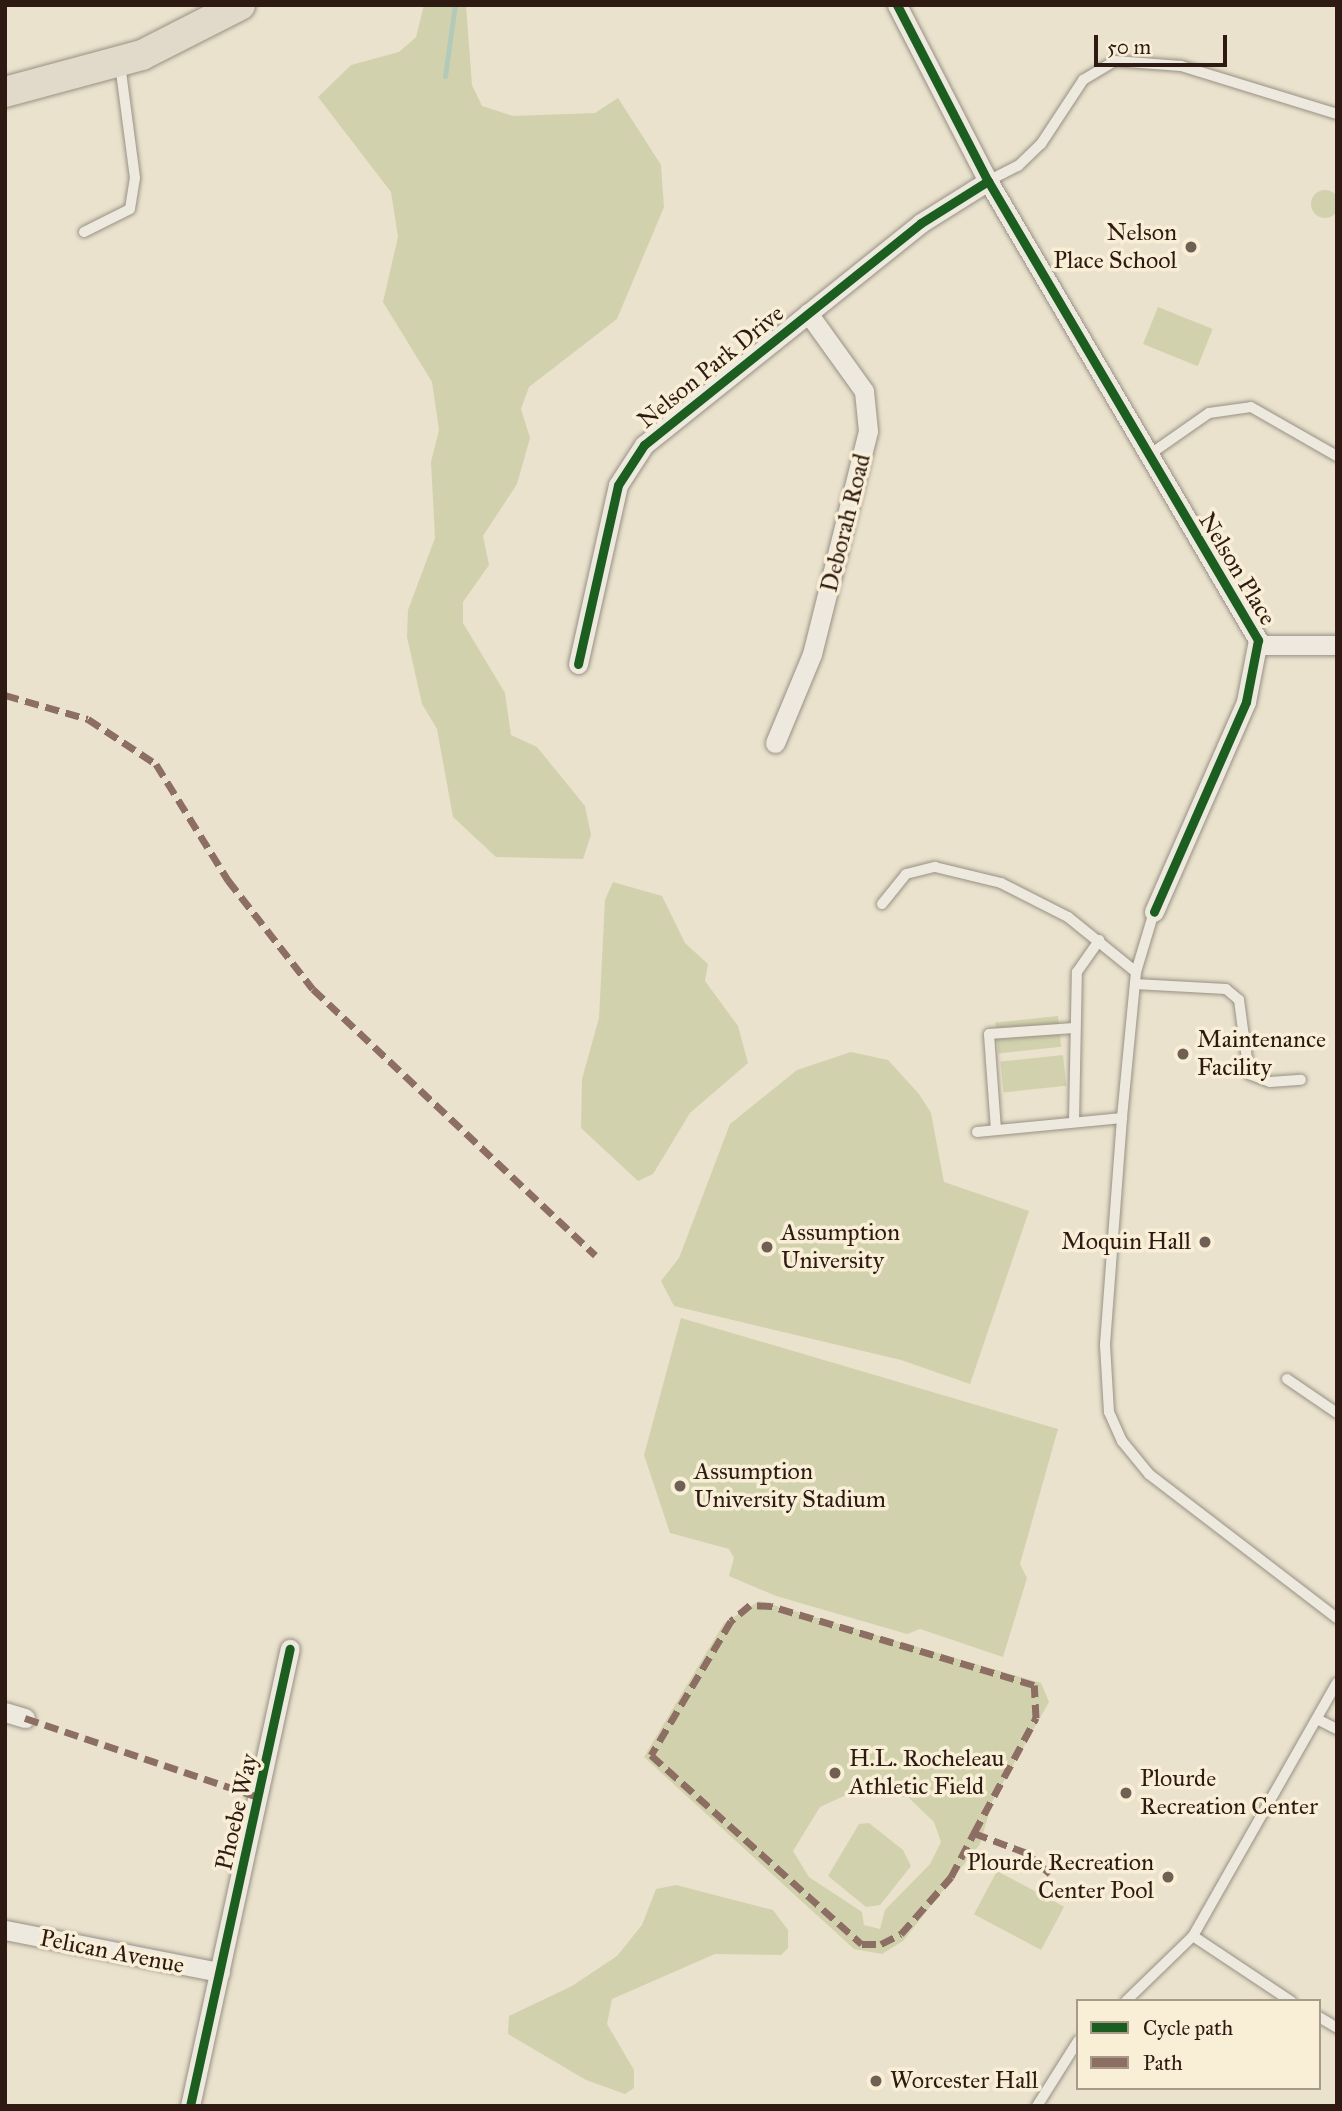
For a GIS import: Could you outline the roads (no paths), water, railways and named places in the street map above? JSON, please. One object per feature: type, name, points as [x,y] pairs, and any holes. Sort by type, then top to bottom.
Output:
[{"type":"main road","points":[[5,92],[120,63],[240,5]]},
{"type":"street","name":"Nelson Place","points":[[897,5],[988,181],[1146,457],[1259,645],[1246,702],[1154,912]]},
{"type":"street","name":"Nelson Park Drive","points":[[578,664],[618,485],[629,465],[662,428],[921,223],[988,181]]},
{"type":"street","name":"Deborah Road","points":[[775,743],[812,654],[869,431],[864,391],[808,313]]},
{"type":"street","points":[[1259,645],[1337,645]]},
{"type":"street","name":"Phoebe Way","points":[[190,2106],[290,1649]]},
{"type":"street","points":[[5,1712],[26,1718]]},
{"type":"street","name":"Pelican Avenue","points":[[5,1930],[220,1972]]},
{"type":"lane","points":[[988,181],[1041,144],[1062,103],[1083,80],[1115,61],[1181,66],[1337,114]]},
{"type":"lane","points":[[84,232],[130,209],[135,178],[120,63]]},
{"type":"lane","points":[[1146,457],[1209,413],[1251,407],[1337,456]]},
{"type":"lane","points":[[882,904],[906,874],[935,867],[1001,883],[1099,940],[1136,972]]},
{"type":"lane","points":[[1154,912],[1136,972],[1122,1118],[1104,1371],[1115,1427],[1154,1478],[1337,1618]]},
{"type":"lane","points":[[1074,1122],[1077,972],[1099,940]]},
{"type":"lane","points":[[1135,984],[1226,989],[1239,1000],[1249,1074],[1270,1082],[1301,1080]]},
{"type":"lane","points":[[996,1130],[989,1034],[1074,1028]]},
{"type":"lane","points":[[977,1132],[1122,1118]]},
{"type":"lane","points":[[1287,1379],[1337,1413]]},
{"type":"lane","points":[[1128,1999],[1193,1936],[1337,1684]]},
{"type":"lane","points":[[1317,1719],[1337,1729]]},
{"type":"lane","points":[[1193,1936],[1288,1999]]},
{"type":"lane","points":[[1321,2018],[1337,2028]]},
{"type":"lane","points":[[1037,2106],[1076,2044]]},
{"type":"waterway","points":[[445,76],[455,5]]},
{"type":"place","name":"Nelson Place School","points":[[1191,247]]},
{"type":"place","name":"Maintenance Facility","points":[[1183,1054]]},
{"type":"place","name":"Moquin Hall","points":[[1205,1242]]},
{"type":"place","name":"Assumption University","points":[[767,1247]]},
{"type":"place","name":"Assumption University Stadium","points":[[680,1486]]},
{"type":"place","name":"H.L. Rocheleau Athletic Field","points":[[835,1773]]},
{"type":"place","name":"Plourde Recreation Center","points":[[1126,1793]]},
{"type":"place","name":"Plourde Recreation Center Pool","points":[[1168,1877]]},
{"type":"place","name":"Worcester Hall","points":[[876,2081]]}]
